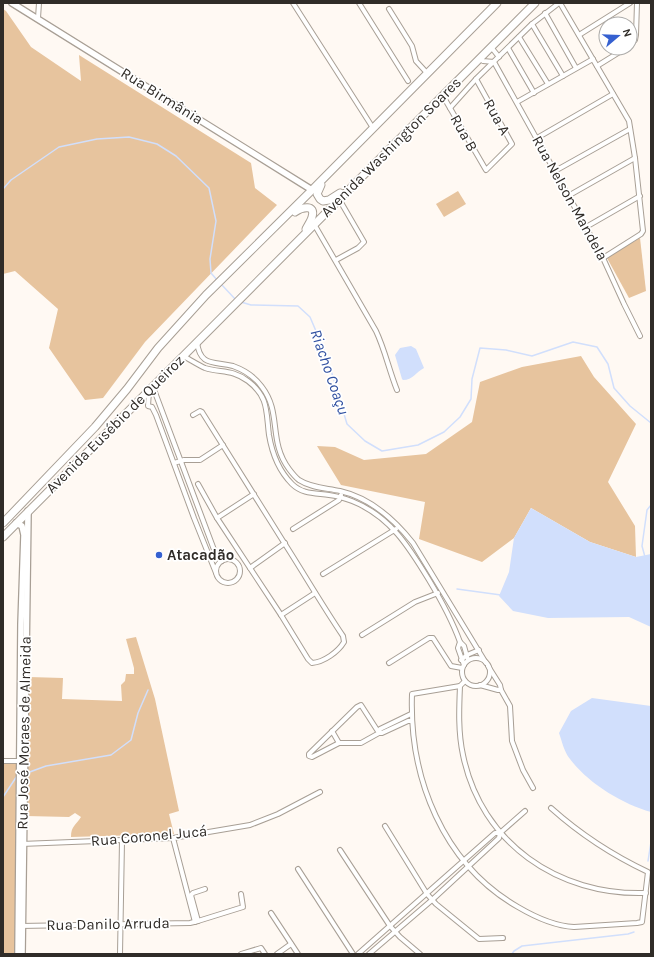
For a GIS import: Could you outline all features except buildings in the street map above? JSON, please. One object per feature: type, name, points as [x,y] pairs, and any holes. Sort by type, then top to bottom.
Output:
[{"type":"highway","name":"Avenida Washington Soares","points":[[230,271],[285,218],[497,3]]},
{"type":"highway","name":"Avenida Washington Soares","points":[[246,292],[535,3]]},
{"type":"highway","points":[[329,173],[318,192],[320,199],[323,201],[328,201],[342,191],[348,190]]},
{"type":"highway","points":[[285,218],[300,208],[306,207],[311,209],[313,214],[312,218],[302,236]]},
{"type":"highway","name":"Avenida Eusébio de Queiroz","points":[[3,523],[94,427],[127,389],[158,348],[230,271]]},
{"type":"highway","name":"Avenida Eusébio de Queiroz","points":[[3,537],[246,292]]},
{"type":"street","points":[[38,18],[39,3]]},
{"type":"street","points":[[293,3],[373,128]]},
{"type":"street","points":[[359,3],[408,80]]},
{"type":"street","points":[[559,3],[613,94],[627,119],[630,129],[640,196],[643,229],[642,234],[603,258]]},
{"type":"street","name":"Avenida Washington Soares","points":[[450,108],[476,79],[532,24],[559,3]]},
{"type":"street","points":[[579,35],[630,3]]},
{"type":"street","points":[[637,3],[637,16]]},
{"type":"street","name":"Rua Birmânia","points":[[14,4],[312,190]]},
{"type":"street","points":[[389,10],[412,46],[416,60],[427,73]]},
{"type":"street","points":[[545,13],[576,68]]},
{"type":"street","points":[[532,24],[563,76]]},
{"type":"street","points":[[519,37],[548,84]]},
{"type":"street","points":[[491,47],[499,57]]},
{"type":"street","points":[[508,48],[534,93]]},
{"type":"street","points":[[596,66],[613,56]]},
{"type":"street","points":[[480,58],[483,61],[494,62]]},
{"type":"street","points":[[517,102],[592,59]]},
{"type":"street","name":"Rua Nelson Mandela","points":[[494,62],[603,258],[640,336]]},
{"type":"street","name":"Rua A","points":[[476,79],[512,144],[486,170]]},
{"type":"street","points":[[537,138],[613,94]]},
{"type":"street","name":"Rua B","points":[[443,96],[486,170]]},
{"type":"street","points":[[555,171],[630,129]]},
{"type":"street","points":[[568,196],[635,158]]},
{"type":"street","points":[[586,227],[640,196]]},
{"type":"street","points":[[336,260],[360,247],[364,242],[339,200]]},
{"type":"street","points":[[314,224],[376,331],[382,343],[397,390]]},
{"type":"street","points":[[197,342],[200,354],[207,362],[228,365],[240,369],[256,380],[264,390],[272,407],[278,448],[289,468],[296,477],[306,484],[357,496],[373,505],[400,527],[413,543],[500,685],[501,690],[510,706],[511,730],[515,751],[533,788]]},
{"type":"street","points":[[184,356],[205,368],[227,371],[238,375],[256,388],[266,408],[270,442],[275,458],[283,473],[291,483],[304,491],[341,497],[370,510],[384,520],[394,530],[408,546],[437,594],[450,617],[460,642],[464,646],[468,660]]},
{"type":"street","points":[[151,389],[148,406],[152,407],[156,415],[216,573],[224,582],[232,582],[238,577],[239,570],[236,563],[230,560],[222,561],[218,564],[216,573]]},
{"type":"street","points":[[151,389],[181,461],[216,554],[222,561]]},
{"type":"street","points":[[193,415],[200,411],[202,412],[285,543],[344,638],[344,642],[340,648],[317,663],[310,662],[217,518],[198,484]]},
{"type":"street","points":[[174,463],[200,460],[223,445]]},
{"type":"street","points":[[283,473],[289,468]]},
{"type":"street","points":[[291,483],[296,477]]},
{"type":"street","points":[[304,491],[306,484]]},
{"type":"street","points":[[313,493],[315,490],[314,486]]},
{"type":"street","points":[[294,529],[341,497],[342,492]]},
{"type":"street","points":[[217,518],[254,494]]},
{"type":"street","name":"Rua José Moraes de Almeida","points":[[24,563],[28,512]]},
{"type":"street","name":"Rua José Moraes de Almeida","points":[[16,523],[22,526],[24,563],[20,926],[18,954]]},
{"type":"street","points":[[323,574],[400,527]]},
{"type":"street","points":[[250,568],[285,543]]},
{"type":"street","points":[[362,635],[415,602],[442,591]]},
{"type":"street","points":[[281,615],[315,593]]},
{"type":"street","points":[[458,637],[468,633]]},
{"type":"street","points":[[389,663],[429,638],[433,638],[451,666],[463,666]]},
{"type":"street","points":[[460,642],[458,648],[463,666],[462,675],[465,681],[473,686],[480,685],[485,682],[489,676],[487,665],[478,658],[468,660],[463,666]]},
{"type":"street","points":[[461,660],[467,655],[479,650]]},
{"type":"street","points":[[465,681],[460,686],[412,694],[411,714],[416,757],[426,793],[442,829],[464,862],[487,885],[513,904],[538,917],[565,927],[642,922],[650,877],[648,872],[600,846],[574,828],[551,808]]},
{"type":"street","points":[[480,685],[501,690]]},
{"type":"street","points":[[460,686],[459,729],[465,766],[481,805],[492,824],[500,833],[529,859],[565,879],[586,886],[609,891],[646,893]]},
{"type":"street","points":[[379,733],[361,705],[332,731],[310,754],[310,756],[312,757],[339,743],[361,743],[379,733],[408,721],[412,721]]},
{"type":"street","points":[[379,733],[380,729],[411,714]]},
{"type":"street","points":[[332,731],[339,743]]},
{"type":"street","points":[[3,761],[22,761]]},
{"type":"street","name":"Rua Coronel Jucá","points":[[21,844],[173,838],[253,824],[320,792]]},
{"type":"street","points":[[358,954],[464,862],[495,833],[500,833],[525,811]]},
{"type":"street","points":[[385,826],[427,894],[444,912],[479,939],[503,938]]},
{"type":"street","points":[[369,954],[469,867],[500,838],[500,833]]},
{"type":"street","points":[[173,838],[196,922]]},
{"type":"street","points":[[120,954],[122,840]]},
{"type":"street","points":[[340,850],[390,926],[420,954]]},
{"type":"street","points":[[298,869],[353,954]]},
{"type":"street","points":[[196,922],[191,895],[205,889]]},
{"type":"street","name":"Rua Danilo Arruda","points":[[20,926],[196,922],[243,907],[241,894]]},
{"type":"street","points":[[271,913],[298,954]]},
{"type":"street","name":"Rua José Moraes de Almeida","points":[[20,926],[22,954]]},
{"type":"street","points":[[277,954],[291,944]]},
{"type":"street","points":[[243,954],[261,948],[265,954]]},
{"type":"shaded area","points":[[3,9],[6,11],[31,47],[81,81],[79,55],[251,163],[255,188],[277,205],[145,342],[103,398],[85,400],[49,348],[58,309],[15,271],[3,274]]},
{"type":"shaded area","points":[[458,191],[466,204],[444,217],[436,204]]},
{"type":"shaded area","points":[[640,238],[646,291],[629,298],[607,258]]},
{"type":"shaded area","points":[[581,356],[594,377],[636,424],[608,482],[635,526],[636,557],[590,542],[531,508],[514,538],[482,562],[419,539],[425,502],[341,485],[317,446],[335,447],[364,460],[426,454],[472,422],[480,382],[522,367]]},
{"type":"shaded area","points":[[136,637],[155,699],[179,811],[169,814],[174,834],[71,837],[73,828],[81,817],[75,813],[69,817],[26,816],[29,677],[63,678],[62,699],[122,701],[121,685],[125,681],[126,674],[134,674],[134,668],[126,639]]},
{"type":"shaded area","points":[[3,762],[19,762],[15,953],[6,954],[3,954]]},
{"type":"water","points":[[411,346],[416,349],[424,368],[412,377],[403,380],[395,355],[400,348]]},
{"type":"water","points":[[531,508],[590,542],[636,557],[651,554],[651,627],[629,617],[548,618],[513,611],[499,596],[509,572],[514,538]]},
{"type":"water","points":[[592,698],[651,706],[651,812],[629,804],[606,792],[577,768],[566,753],[559,733],[571,711]]},
{"type":"waterway","name":"Riacho Coaçu","points":[[3,189],[11,180],[59,147],[97,139],[129,137],[157,144],[176,156],[209,188],[216,221],[210,259],[211,273],[217,280]]},
{"type":"waterway","name":"Riacho Coaçu","points":[[221,284],[236,300]]},
{"type":"waterway","name":"Riacho Coaçu","points":[[241,302],[251,305],[298,306],[310,317],[327,357],[347,424],[365,441],[382,451],[418,445],[444,432],[460,417],[471,399],[472,379],[480,348],[506,350],[532,356],[573,342],[597,347],[608,364],[614,388],[630,406],[651,423]]},
{"type":"waterway","name":"Riacho Coaçu","points":[[645,557],[642,546],[647,510],[651,505]]},
{"type":"waterway","points":[[457,589],[501,595]]},
{"type":"waterway","points":[[27,773],[46,766],[111,755],[131,740],[138,713],[148,690]]},
{"type":"waterway","points":[[3,797],[17,776]]},
{"type":"waterway","points":[[648,861],[651,842]]},
{"type":"waterway","points":[[512,954],[522,946],[628,934],[634,932]]},
{"type":"place","name":"Atacadão","points":[[159,555]]}]
